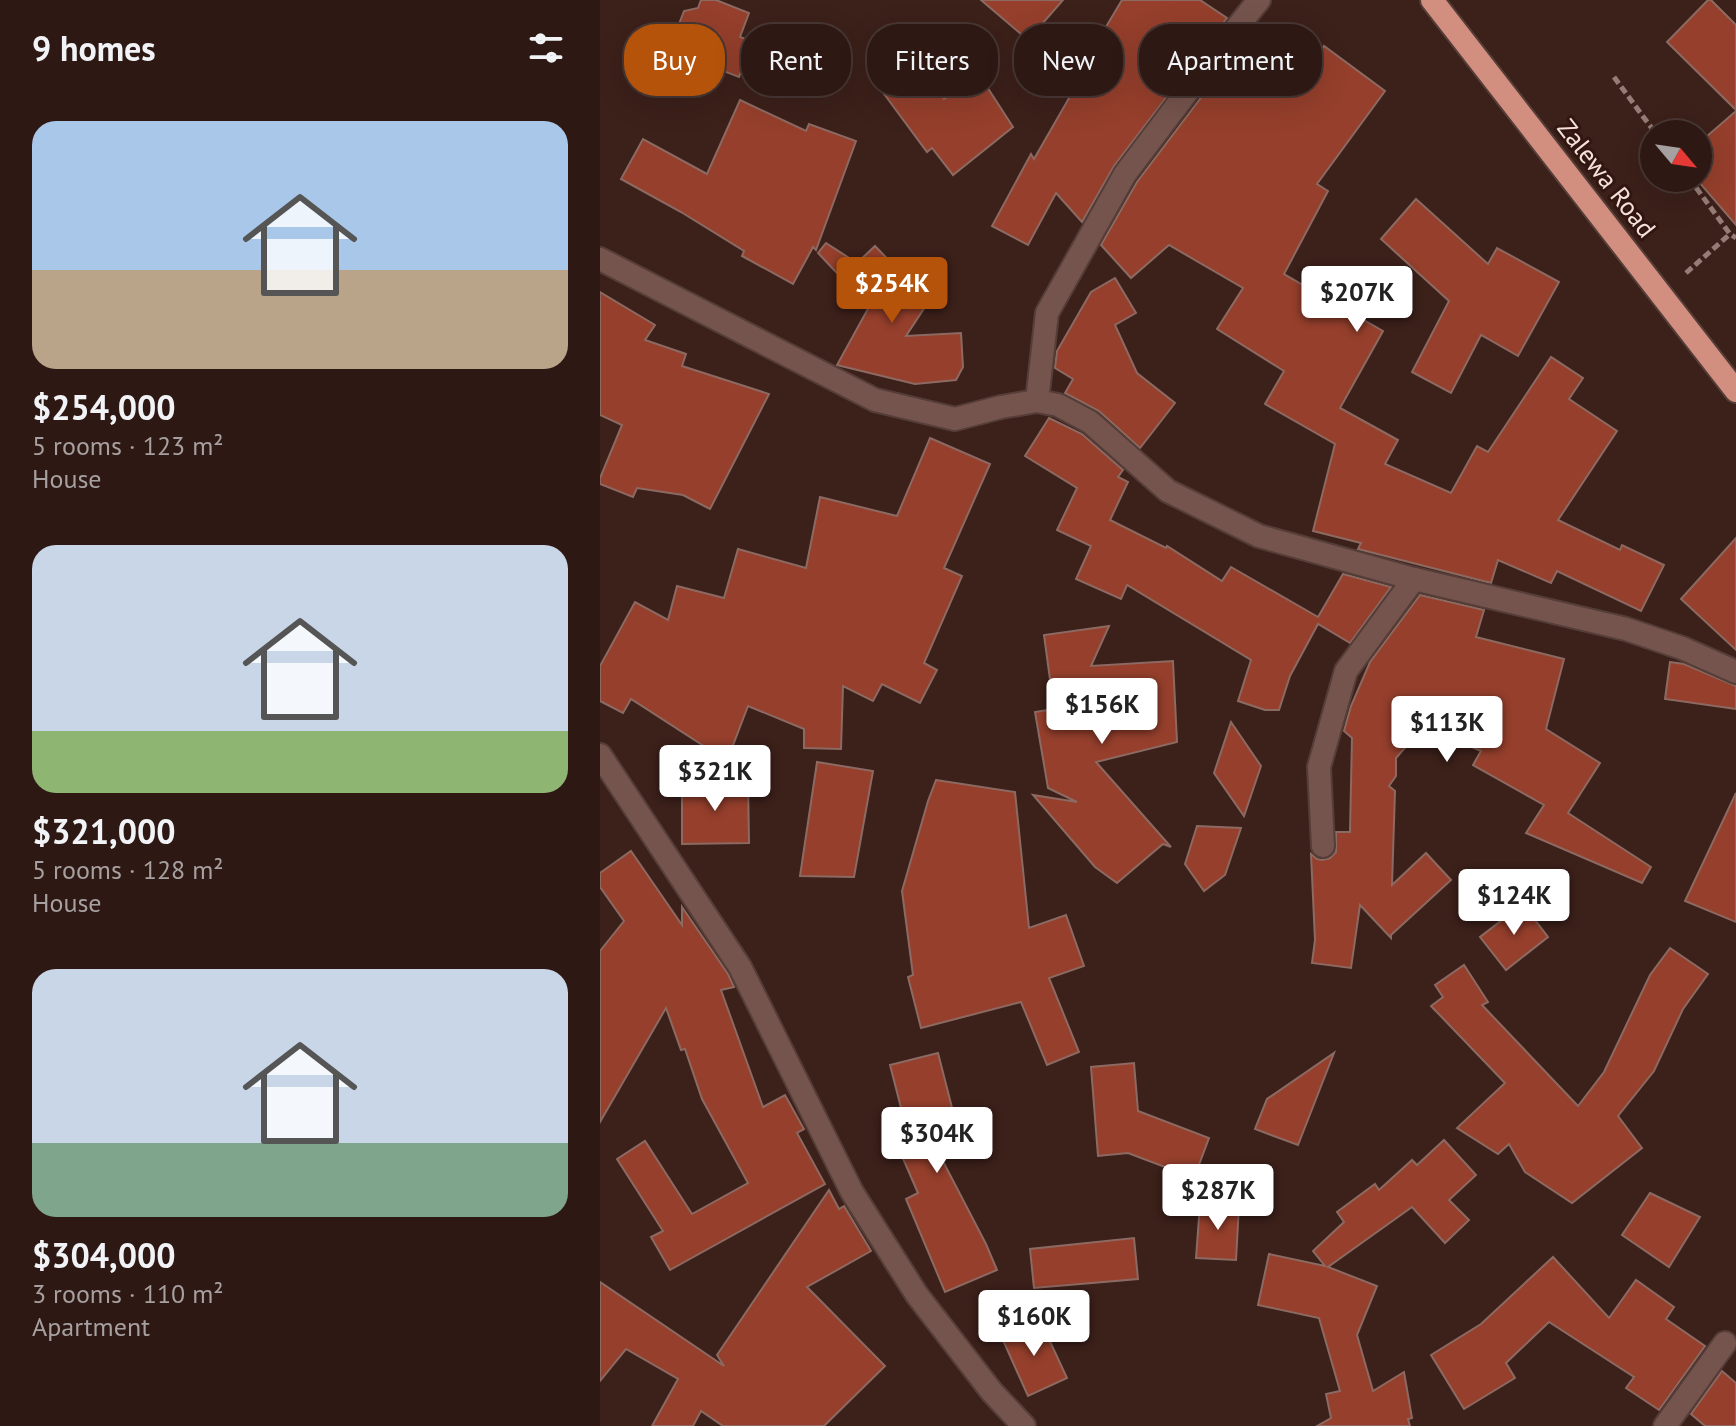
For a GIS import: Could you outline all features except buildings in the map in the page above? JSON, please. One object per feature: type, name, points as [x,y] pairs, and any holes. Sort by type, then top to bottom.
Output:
[{"type":"highway","name":"Zalewa Road","points":[[1432,0],[1736,391]]},
{"type":"street","points":[[1037,401],[1047,313],[1125,174],[1259,0]]},
{"type":"street","points":[[600,259],[875,400],[955,419],[1037,401],[1058,405],[1090,422],[1168,491],[1259,536],[1414,579],[1626,629],[1682,648],[1736,672]]},
{"type":"street","points":[[1323,846],[1319,767],[1346,671],[1414,579]]},
{"type":"street","points":[[600,755],[740,967],[852,1192],[917,1295],[992,1392],[1024,1426]]},
{"type":"street","points":[[1665,1426],[1725,1343]]},
{"type":"path","points":[[1614,77],[1646,120]]},
{"type":"path","points":[[1661,294],[1733,236],[1700,192]]}]
